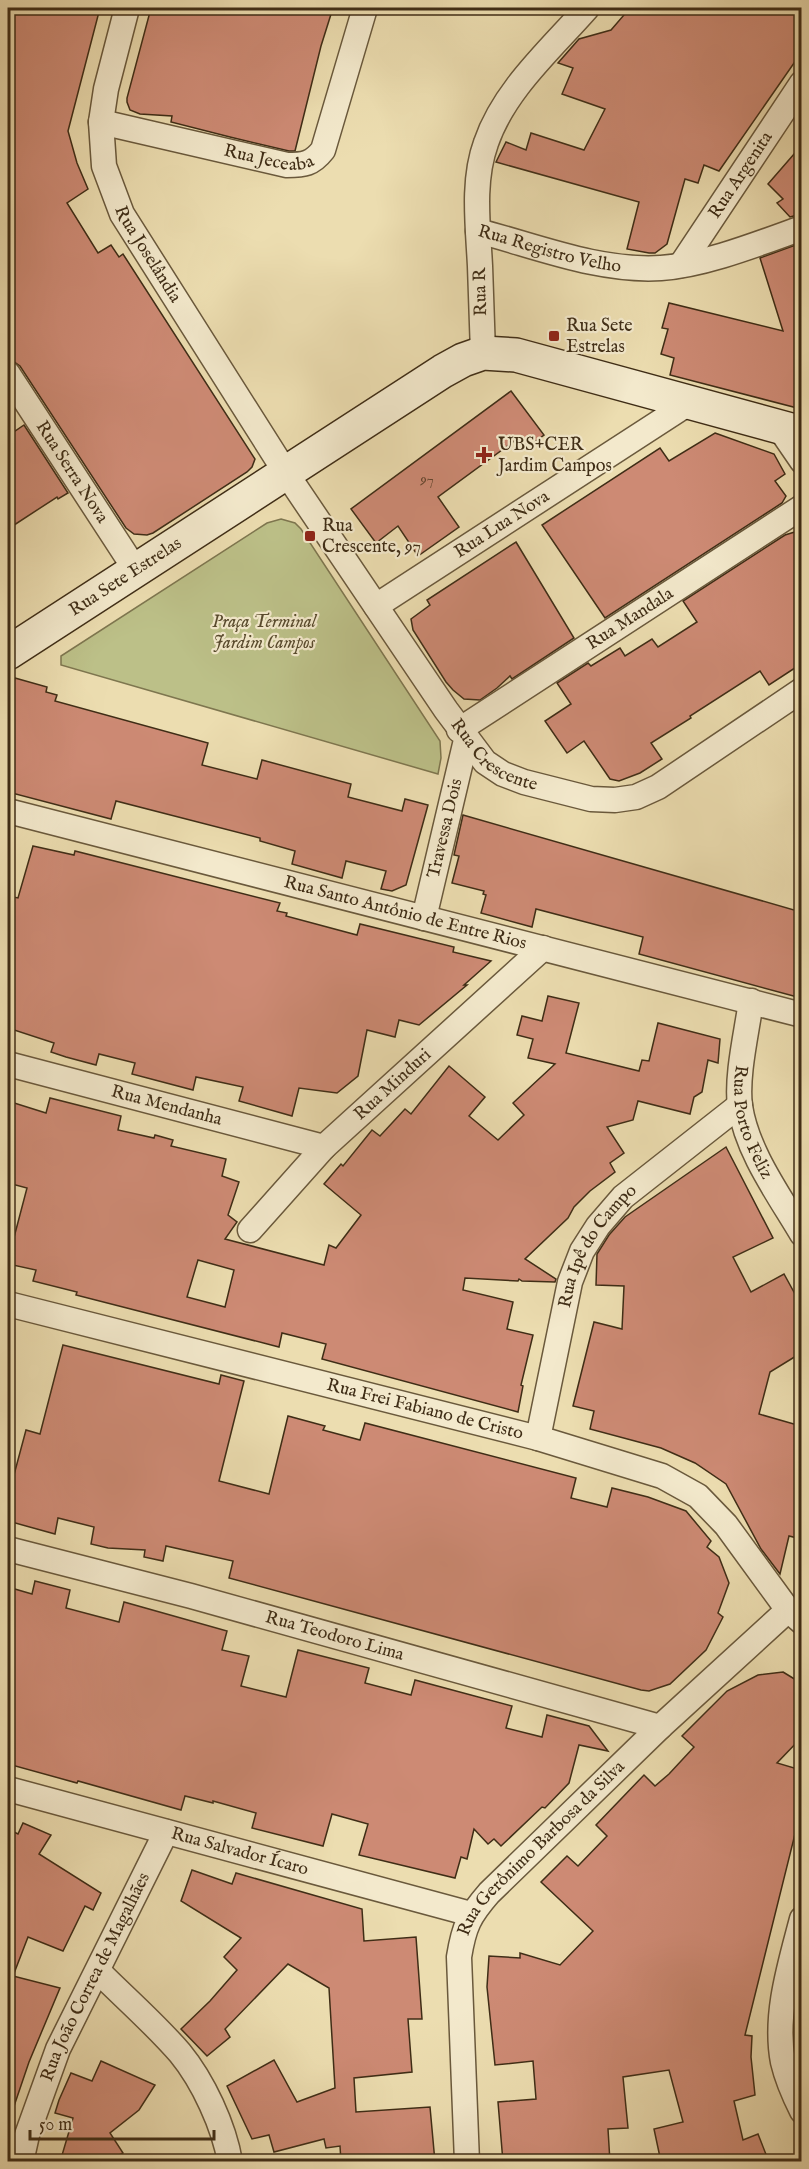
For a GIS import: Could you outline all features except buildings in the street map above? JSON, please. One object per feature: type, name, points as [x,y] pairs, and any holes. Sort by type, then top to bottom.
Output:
[{"type":"street","name":"Rua Joselândia","points":[[127,8],[106,89],[101,122],[104,166],[122,214],[286,473]]},
{"type":"street","name":"Rua Jeceaba","points":[[101,122],[287,165],[304,165],[315,161],[323,150],[365,8]]},
{"type":"street","name":"Rua Registro Velho","points":[[586,8],[509,100],[486,142],[480,165],[478,231],[582,259],[617,266],[652,268],[681,265],[801,228]]},
{"type":"street","name":"Rua Argenita","points":[[681,265],[801,83]]},
{"type":"street","name":"Rua R","points":[[478,231],[483,353]]},
{"type":"street","name":"Rua Sete Estrelas","points":[[8,653],[443,371],[463,360],[483,353],[516,355],[790,429]]},
{"type":"street","name":"Rua Serra Nova","points":[[8,374],[135,569]]},
{"type":"street","name":"Rua Lua Nova","points":[[376,606],[688,403]]},
{"type":"street","points":[[790,429],[801,461]]},
{"type":"street","name":"Rua Crescente","points":[[286,473],[463,735],[485,762],[503,774],[524,782],[591,799],[615,800],[636,797],[658,787],[801,690]]},
{"type":"street","name":"Rua Mandala","points":[[463,735],[801,507]]},
{"type":"street","name":"Travessa Dois","points":[[424,918],[463,735]]},
{"type":"street","name":"Rua Santo Antônio de Entre Rios","points":[[8,811],[801,1015]]},
{"type":"street","name":"Rua Minduri","points":[[250,1230],[324,1147],[543,948]]},
{"type":"street","name":"Rua Porto Feliz","points":[[751,1001],[740,1082],[740,1105],[747,1132],[761,1164],[801,1234]]},
{"type":"street","name":"Rua Mendanha","points":[[8,1064],[324,1147]]},
{"type":"street","name":"Rua Ipê do Campo","points":[[538,1438],[570,1282],[582,1251],[598,1226],[623,1197],[740,1105]]},
{"type":"street","name":"Rua Frei Fabiano de Cristo","points":[[8,1304],[538,1438],[662,1476],[698,1496],[726,1525],[794,1616]]},
{"type":"street","name":"Rua Teodoro Lima","points":[[8,1549],[191,1596],[660,1727]]},
{"type":"street","name":"Rua Gerônimo Barbosa da Silva","points":[[467,2162],[459,1957],[463,1934],[471,1914],[489,1893],[660,1727],[794,1616]]},
{"type":"street","name":"Rua Salvador Ícaro","points":[[8,1789],[471,1914]]},
{"type":"street","name":"Rua João Correa de Magalhães","points":[[21,2162],[27,2135],[58,2049],[166,1832]]},
{"type":"street","points":[[801,1919],[789,1971],[791,2019],[783,2062],[801,2111]]},
{"type":"street","points":[[98,1971],[181,2054],[207,2096],[226,2138],[230,2162]]},
{"type":"green space","name":"Praça Terminal Jardim Campos","points":[[281,519],[295,523],[301,529],[440,741],[441,758],[438,774],[61,665],[61,656],[267,523]]},
{"type":"place","name":"Rua Sete Estrelas","points":[[554,336]]},
{"type":"place","name":"UBS+CER Jardim Campos","points":[[484,455]]},
{"type":"place","name":"Rua Crescente, 97","points":[[310,536]]}]
